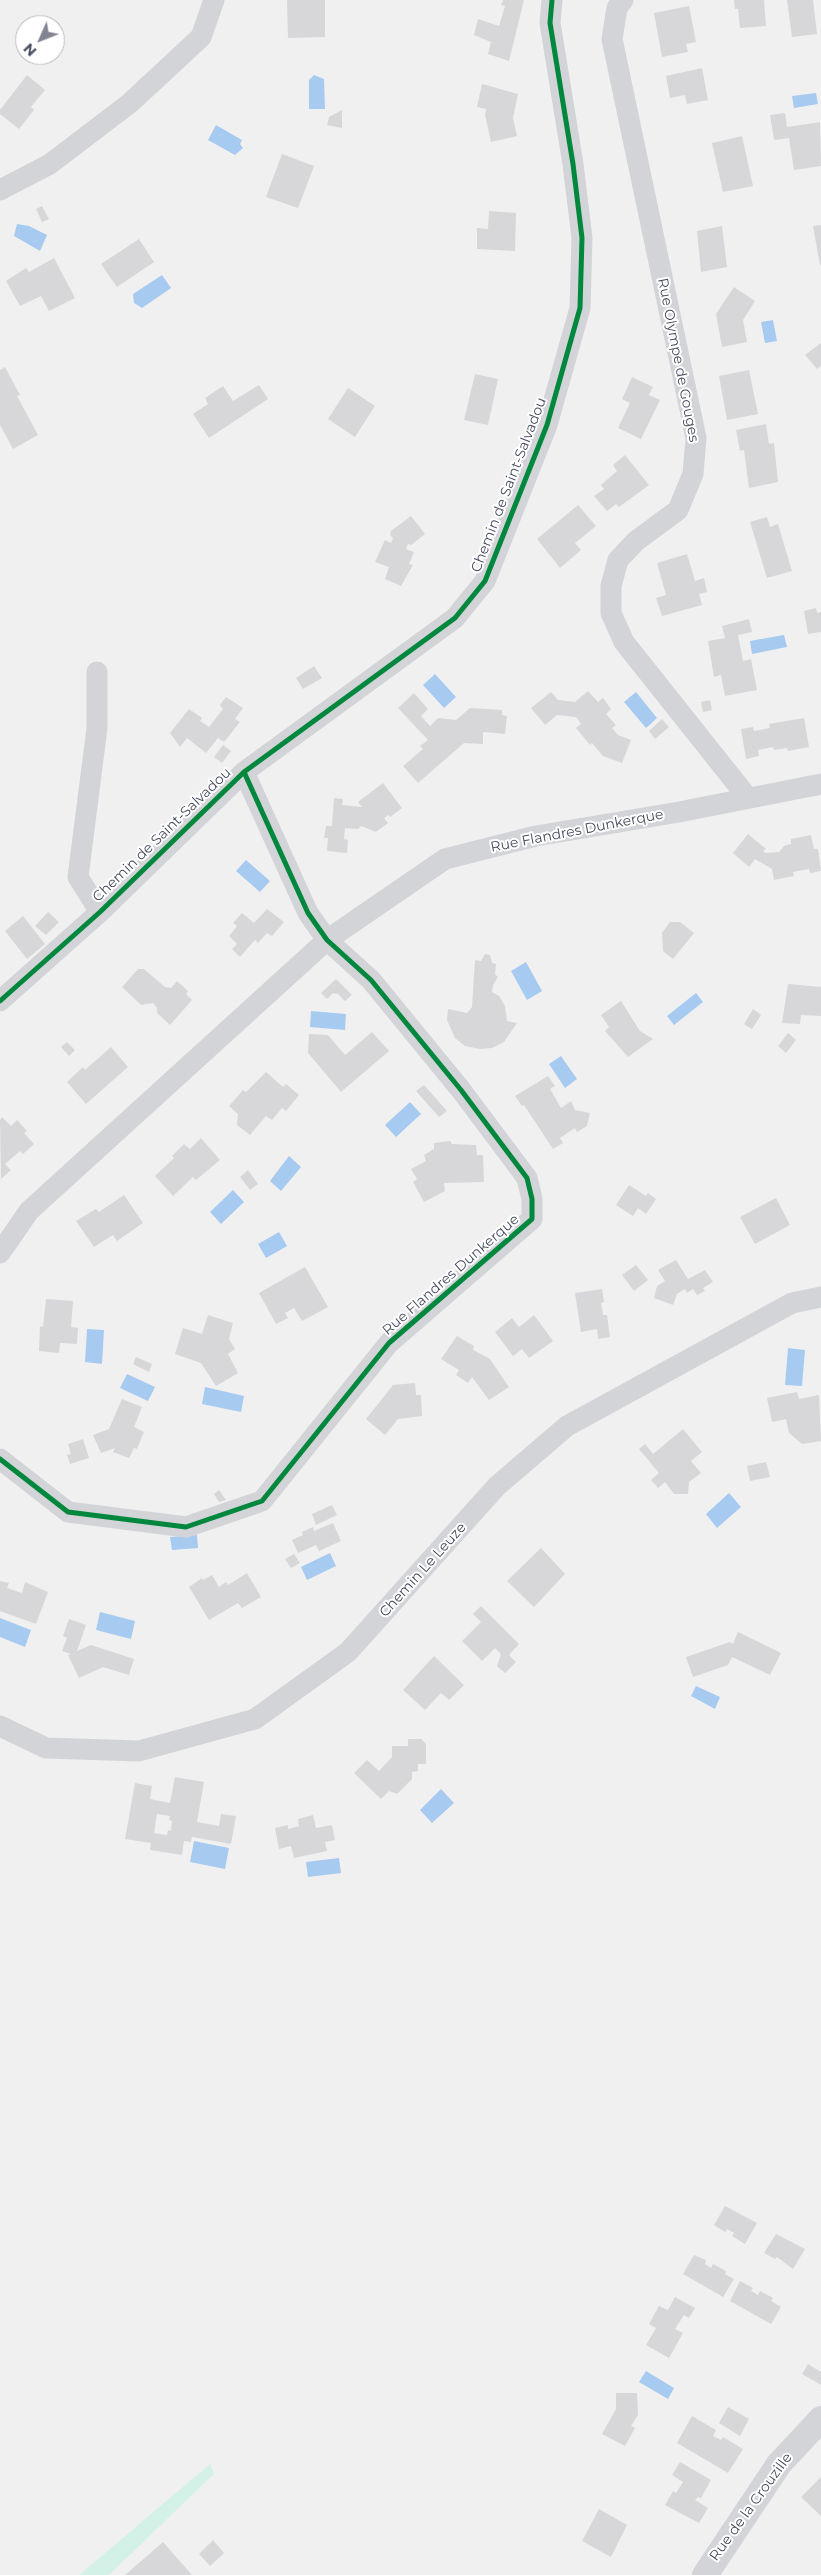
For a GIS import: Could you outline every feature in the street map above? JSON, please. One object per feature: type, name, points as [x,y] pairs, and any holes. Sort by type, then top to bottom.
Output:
[{"type":"street","points":[[0,190],[50,164],[130,103],[201,37],[214,0]]},
{"type":"street","name":"Chemin de Saint-Salvadou","points":[[0,1001],[100,912],[244,772],[455,618],[485,581],[547,425],[580,308],[582,238],[573,164],[550,22],[552,0]]},
{"type":"street","name":"Rue Olympe de Gouges","points":[[623,0],[617,8],[612,39],[696,438],[693,474],[678,510],[636,541],[618,560],[611,586],[611,613],[624,642],[748,798]]},
{"type":"street","points":[[97,672],[97,728],[78,877],[100,912]]},
{"type":"street","name":"Rue Flandres Dunkerque","points":[[0,1459],[68,1512],[186,1527],[262,1501],[389,1343],[532,1219],[532,1199],[527,1178],[461,1090],[371,980],[326,940],[308,913],[244,772]]},
{"type":"street","name":"Rue Flandres Dunkerque","points":[[0,1254],[29,1211],[326,940],[445,859],[536,836],[821,784]]},
{"type":"street","name":"Chemin Le Leuze","points":[[0,1726],[46,1748],[140,1751],[255,1719],[348,1652],[498,1486],[567,1426],[792,1303],[821,1298]]},
{"type":"street","name":"Rue de la Crouzille","points":[[705,2575],[779,2464],[821,2420]]},
{"type":"green space","points":[[210,2464],[214,2474],[109,2575],[79,2575]]},
{"type":"water","points":[[314,75],[324,79],[325,109],[309,109],[309,80]]},
{"type":"water","points":[[816,93],[818,104],[794,108],[792,96]]},
{"type":"water","points":[[216,125],[242,140],[240,144],[243,148],[235,155],[208,140]]},
{"type":"water","points":[[17,224],[29,226],[47,235],[40,251],[14,236]]},
{"type":"water","points":[[162,275],[171,288],[142,308],[134,303],[133,294]]},
{"type":"water","points":[[773,320],[777,341],[765,343],[761,322]]},
{"type":"water","points":[[784,635],[787,647],[752,654],[750,641]]},
{"type":"water","points":[[435,674],[456,697],[444,708],[423,685]]},
{"type":"water","points":[[636,692],[657,718],[646,728],[624,702]]},
{"type":"water","points":[[246,860],[270,881],[260,892],[236,871]]},
{"type":"water","points":[[526,962],[542,991],[527,1000],[511,971]]},
{"type":"water","points":[[696,993],[703,1002],[674,1025],[667,1016]]},
{"type":"water","points":[[311,1011],[346,1014],[345,1030],[310,1027]]},
{"type":"water","points":[[561,1056],[577,1079],[565,1088],[549,1064]]},
{"type":"water","points":[[410,1102],[421,1114],[396,1137],[385,1125]]},
{"type":"water","points":[[289,1156],[301,1167],[281,1191],[270,1181]]},
{"type":"water","points":[[233,1190],[244,1202],[221,1224],[210,1212]]},
{"type":"water","points":[[279,1232],[287,1246],[266,1258],[258,1244]]},
{"type":"water","points":[[87,1329],[104,1330],[102,1364],[85,1362]]},
{"type":"water","points":[[788,1348],[805,1350],[802,1386],[785,1385]]},
{"type":"water","points":[[127,1374],[155,1387],[148,1401],[120,1388]]},
{"type":"water","points":[[205,1387],[244,1396],[241,1412],[202,1404]]},
{"type":"water","points":[[729,1493],[741,1507],[717,1528],[706,1514]]},
{"type":"water","points":[[197,1535],[198,1548],[172,1550],[170,1537]]},
{"type":"water","points":[[330,1553],[336,1566],[307,1580],[301,1567]]},
{"type":"water","points":[[100,1612],[135,1621],[131,1639],[96,1630]]},
{"type":"water","points":[[0,1618],[31,1630],[25,1647],[0,1637]]},
{"type":"water","points":[[696,1686],[720,1697],[715,1709],[691,1696]]},
{"type":"water","points":[[441,1789],[454,1803],[432,1823],[420,1810]]},
{"type":"water","points":[[194,1841],[229,1848],[225,1869],[190,1862]]},
{"type":"water","points":[[339,1858],[341,1873],[308,1877],[306,1862]]},
{"type":"water","points":[[646,2371],[674,2388],[668,2399],[639,2382]]},
{"type":"building","points":[[287,0],[325,0],[325,37],[288,38]]},
{"type":"building","points":[[503,0],[524,0],[509,61],[488,54],[491,42],[474,35],[478,19],[499,26],[505,6],[501,5]]},
{"type":"building","points":[[734,0],[764,0],[766,26],[740,28],[738,9],[735,9]]},
{"type":"building","points":[[787,0],[813,0],[817,34],[792,37]]},
{"type":"building","points":[[689,6],[696,42],[686,44],[688,52],[662,57],[654,13]]},
{"type":"building","points":[[702,68],[708,100],[687,104],[685,95],[670,98],[666,76]]},
{"type":"building","points":[[27,75],[45,90],[31,107],[34,110],[19,129],[0,114],[0,110]]},
{"type":"building","points":[[482,84],[518,94],[513,118],[517,136],[491,142],[485,115],[486,109],[477,107]]},
{"type":"building","points":[[342,110],[342,128],[327,125],[329,117]]},
{"type":"building","points":[[785,113],[787,127],[820,122],[821,166],[794,170],[789,138],[774,140],[770,115]]},
{"type":"building","points":[[742,136],[753,186],[723,192],[712,143]]},
{"type":"building","points":[[282,154],[314,166],[298,208],[266,197]]},
{"type":"building","points":[[42,206],[49,219],[42,222],[36,209]]},
{"type":"building","points":[[489,211],[516,213],[515,251],[477,249],[477,228],[488,229]]},
{"type":"building","points":[[821,225],[821,265],[820,265],[813,226]]},
{"type":"building","points":[[722,226],[727,267],[701,272],[697,231]]},
{"type":"building","points":[[139,239],[154,262],[117,287],[101,264]]},
{"type":"building","points":[[54,258],[75,298],[49,311],[41,296],[20,306],[6,281],[26,268],[29,272]]},
{"type":"building","points":[[734,287],[755,301],[743,320],[747,342],[722,347],[716,314]]},
{"type":"building","points":[[821,343],[821,366],[817,369],[805,355]]},
{"type":"building","points":[[5,367],[20,395],[17,396],[38,435],[13,449],[0,425],[0,370]]},
{"type":"building","points":[[749,370],[758,414],[727,420],[719,376]]},
{"type":"building","points":[[475,374],[498,379],[488,425],[464,420]]},
{"type":"building","points":[[632,377],[653,387],[649,395],[660,400],[641,439],[618,428],[630,403],[622,399]]},
{"type":"building","points":[[259,385],[268,399],[209,438],[193,414],[208,404],[205,398],[223,386],[233,401]]},
{"type":"building","points":[[348,388],[375,406],[355,437],[328,419]]},
{"type":"building","points":[[766,424],[769,444],[774,443],[778,482],[749,488],[744,450],[740,451],[736,430]]},
{"type":"building","points":[[625,455],[649,485],[619,507],[616,504],[607,511],[594,496],[604,489],[601,485],[617,471],[613,465]]},
{"type":"building","points":[[578,505],[596,526],[575,543],[581,550],[560,568],[537,539]]},
{"type":"building","points":[[411,516],[425,534],[411,545],[408,544],[406,549],[414,552],[409,564],[413,565],[401,586],[385,579],[389,567],[375,562],[385,540],[391,543],[393,538],[390,535],[391,531]]},
{"type":"building","points":[[767,517],[770,527],[778,524],[792,571],[767,578],[750,522]]},
{"type":"building","points":[[687,554],[695,581],[704,578],[707,592],[699,594],[702,605],[662,616],[656,598],[666,595],[657,563]]},
{"type":"building","points":[[816,608],[817,613],[821,612],[821,632],[808,634],[804,611]]},
{"type":"building","points":[[749,619],[752,632],[738,635],[743,661],[751,659],[757,690],[725,696],[721,675],[714,677],[708,641],[725,638],[722,626]]},
{"type":"building","points":[[314,666],[322,678],[303,689],[296,678]]},
{"type":"building","points":[[588,691],[598,702],[603,698],[611,709],[606,714],[616,725],[612,728],[618,735],[631,740],[622,763],[603,756],[592,743],[590,745],[576,728],[581,724],[576,717],[557,715],[545,725],[531,708],[551,692],[558,700],[575,702]]},
{"type":"building","points":[[414,693],[428,709],[421,716],[430,726],[438,718],[456,720],[470,708],[502,710],[502,715],[507,716],[505,734],[483,732],[483,744],[464,743],[418,783],[403,766],[423,749],[420,746],[428,740],[398,708]]},
{"type":"building","points":[[226,697],[243,708],[235,719],[240,722],[224,742],[218,738],[206,753],[187,738],[180,747],[170,733],[189,709],[202,718],[200,721],[209,727],[223,709],[220,705]]},
{"type":"building","points":[[710,700],[712,710],[703,712],[701,702]]},
{"type":"building","points":[[804,718],[809,747],[788,751],[787,748],[774,750],[773,747],[758,750],[759,756],[746,759],[741,729],[753,727],[754,731],[770,728],[769,724]]},
{"type":"building","points":[[662,719],[669,727],[655,739],[649,731]]},
{"type":"building","points":[[223,745],[231,751],[222,763],[214,757]]},
{"type":"building","points":[[383,783],[402,808],[390,817],[388,815],[384,818],[388,823],[376,832],[361,826],[358,829],[345,828],[344,839],[348,840],[347,853],[327,851],[328,838],[324,838],[326,826],[332,826],[334,798],[343,799],[342,805],[362,807],[358,802]]},
{"type":"building","points":[[748,834],[766,849],[763,851],[766,853],[779,852],[784,846],[791,844],[791,839],[811,835],[814,849],[818,849],[821,871],[810,873],[809,869],[793,872],[794,876],[774,880],[772,869],[755,859],[749,867],[733,853]]},
{"type":"building","points":[[267,909],[284,922],[272,936],[267,933],[258,943],[255,940],[240,957],[232,949],[237,944],[229,936],[237,926],[233,923],[242,913],[254,923]]},
{"type":"building","points":[[48,912],[59,922],[46,935],[35,926]]},
{"type":"building","points":[[23,916],[45,944],[27,959],[5,931]]},
{"type":"building","points":[[670,922],[680,922],[694,933],[673,959],[663,951],[662,933]]},
{"type":"building","points":[[485,954],[490,955],[492,963],[496,964],[495,974],[498,977],[493,985],[492,992],[499,996],[505,1006],[507,1021],[517,1023],[504,1042],[492,1048],[480,1049],[465,1046],[455,1038],[447,1020],[448,1009],[467,1013],[472,1007],[475,960],[481,961]]},
{"type":"building","points":[[138,969],[144,969],[165,987],[171,988],[177,981],[188,991],[186,994],[192,1000],[170,1025],[157,1013],[157,1008],[153,1003],[141,1005],[122,987]]},
{"type":"building","points":[[336,979],[352,995],[345,1001],[338,994],[333,993],[327,999],[321,993]]},
{"type":"building","points":[[788,984],[821,987],[821,1016],[801,1015],[800,1024],[782,1023]]},
{"type":"building","points":[[621,1001],[640,1031],[653,1039],[628,1057],[605,1031],[609,1027],[601,1015]]},
{"type":"building","points":[[753,1009],[761,1015],[752,1029],[744,1024]]},
{"type":"building","points":[[372,1032],[389,1051],[341,1092],[308,1053],[309,1034],[328,1035],[345,1055]]},
{"type":"building","points":[[788,1033],[796,1040],[786,1053],[778,1046]]},
{"type":"building","points":[[67,1042],[75,1050],[69,1056],[61,1047]]},
{"type":"building","points":[[111,1047],[128,1067],[86,1104],[67,1082],[83,1067],[85,1070]]},
{"type":"building","points":[[266,1072],[283,1087],[286,1084],[299,1095],[286,1111],[282,1108],[272,1120],[266,1116],[250,1135],[237,1125],[238,1114],[229,1106],[243,1090],[246,1092]]},
{"type":"building","points":[[548,1076],[555,1086],[550,1089],[561,1108],[571,1101],[575,1110],[590,1113],[587,1126],[577,1132],[575,1128],[560,1138],[563,1143],[553,1149],[524,1105],[522,1106],[515,1096]]},
{"type":"building","points":[[424,1085],[447,1111],[439,1117],[416,1091]]},
{"type":"building","points":[[2,1117],[11,1126],[17,1120],[27,1131],[24,1133],[34,1144],[23,1154],[20,1151],[5,1164],[11,1170],[1,1179],[0,1120]]},
{"type":"building","points":[[201,1138],[220,1160],[196,1180],[193,1177],[173,1196],[155,1176],[174,1158],[172,1156],[184,1144],[190,1149]]},
{"type":"building","points":[[450,1141],[452,1144],[476,1145],[477,1155],[483,1155],[484,1182],[444,1183],[445,1191],[424,1202],[413,1182],[417,1179],[411,1169],[426,1161],[424,1155],[434,1149],[434,1143]]},
{"type":"building","points":[[248,1170],[258,1184],[250,1190],[240,1177]]},
{"type":"building","points":[[629,1185],[646,1196],[648,1193],[656,1199],[646,1214],[638,1208],[633,1216],[616,1205]]},
{"type":"building","points":[[124,1195],[143,1223],[117,1241],[113,1235],[94,1247],[76,1221],[96,1209],[99,1212]]},
{"type":"building","points":[[776,1198],[790,1225],[755,1244],[740,1217]]},
{"type":"building","points":[[676,1260],[688,1279],[705,1270],[713,1282],[703,1288],[705,1291],[697,1295],[693,1289],[687,1293],[685,1289],[677,1294],[673,1305],[654,1298],[657,1286],[665,1281],[658,1270]]},
{"type":"building","points":[[636,1265],[648,1280],[634,1291],[622,1275]]},
{"type":"building","points":[[305,1267],[328,1307],[302,1321],[294,1308],[285,1313],[288,1318],[276,1324],[259,1293]]},
{"type":"building","points":[[602,1289],[604,1302],[601,1303],[603,1315],[607,1315],[610,1337],[598,1339],[597,1329],[581,1332],[575,1293]]},
{"type":"building","points":[[46,1299],[73,1301],[71,1327],[78,1328],[77,1344],[60,1343],[59,1353],[39,1351],[40,1326],[43,1327]]},
{"type":"building","points":[[208,1315],[233,1323],[229,1339],[235,1349],[228,1354],[238,1373],[216,1386],[201,1363],[175,1354],[183,1328],[202,1334]]},
{"type":"building","points":[[534,1315],[553,1341],[529,1358],[522,1349],[513,1356],[495,1332],[512,1318],[519,1327]]},
{"type":"building","points":[[457,1336],[474,1346],[473,1350],[490,1359],[509,1387],[489,1400],[472,1377],[468,1383],[456,1375],[459,1370],[441,1359]]},
{"type":"building","points":[[136,1357],[152,1364],[149,1372],[133,1364]]},
{"type":"building","points":[[415,1383],[416,1395],[421,1395],[422,1416],[398,1419],[385,1435],[366,1419],[393,1385]]},
{"type":"building","points":[[797,1392],[799,1399],[819,1395],[821,1441],[802,1444],[789,1433],[786,1419],[772,1422],[767,1398]]},
{"type":"building","points":[[122,1399],[142,1407],[134,1427],[144,1432],[137,1449],[134,1448],[129,1458],[113,1452],[115,1448],[101,1453],[93,1435],[109,1429]]},
{"type":"building","points":[[683,1429],[702,1452],[691,1461],[701,1473],[689,1482],[688,1494],[674,1494],[665,1482],[658,1488],[651,1480],[659,1473],[639,1449],[645,1444],[653,1454]]},
{"type":"building","points":[[83,1439],[89,1458],[70,1464],[67,1455],[71,1454],[68,1444]]},
{"type":"building","points":[[766,1462],[770,1477],[750,1481],[747,1466]]},
{"type":"building","points":[[219,1490],[226,1500],[219,1502],[214,1494]]},
{"type":"building","points":[[332,1505],[337,1515],[316,1525],[312,1514]]},
{"type":"building","points":[[333,1523],[341,1541],[319,1551],[316,1545],[298,1553],[292,1540],[303,1535],[302,1532],[313,1527],[314,1531]]},
{"type":"building","points":[[541,1548],[565,1574],[534,1607],[507,1581]]},
{"type":"building","points":[[294,1554],[300,1563],[291,1568],[285,1559]]},
{"type":"building","points":[[247,1573],[261,1597],[242,1608],[238,1603],[209,1620],[189,1587],[202,1578],[203,1580],[212,1575],[219,1587],[226,1582],[228,1585]]},
{"type":"building","points":[[0,1581],[9,1583],[7,1588],[22,1593],[25,1582],[48,1592],[36,1624],[0,1611]]},
{"type":"building","points":[[481,1606],[519,1644],[509,1655],[516,1662],[505,1673],[497,1666],[501,1654],[495,1648],[482,1661],[462,1641],[481,1622],[473,1614]]},
{"type":"building","points":[[69,1619],[86,1625],[77,1651],[91,1645],[134,1659],[129,1675],[103,1667],[79,1678],[68,1655],[71,1654],[62,1651],[67,1638],[63,1636]]},
{"type":"building","points":[[738,1632],[781,1653],[770,1675],[732,1657],[728,1665],[693,1677],[686,1657],[730,1642],[733,1644]]},
{"type":"building","points":[[434,1656],[464,1685],[449,1700],[441,1693],[425,1710],[403,1690]]},
{"type":"building","points":[[408,1739],[421,1739],[426,1744],[426,1764],[418,1764],[418,1771],[412,1772],[412,1779],[397,1794],[389,1791],[381,1799],[354,1773],[367,1760],[379,1771],[392,1757],[392,1746],[408,1746]]},
{"type":"building","points":[[175,1777],[204,1782],[197,1822],[219,1826],[221,1814],[236,1816],[231,1844],[192,1837],[191,1842],[184,1841],[182,1855],[150,1850],[151,1843],[125,1839],[135,1783],[152,1786],[150,1799],[170,1803]],"holes":[[[157,1814],[170,1816],[169,1820],[172,1821],[171,1831],[168,1830],[167,1835],[154,1833]]]},
{"type":"building","points":[[313,1815],[316,1828],[332,1825],[335,1840],[325,1842],[327,1851],[294,1858],[291,1846],[279,1849],[275,1828],[288,1825],[288,1829],[299,1826],[298,1819]]},
{"type":"building","points":[[725,2206],[757,2223],[745,2244],[732,2236],[734,2233],[727,2229],[725,2232],[714,2225]]},
{"type":"building","points":[[776,2234],[805,2249],[793,2269],[777,2257],[775,2259],[764,2253]]},
{"type":"building","points":[[694,2255],[706,2260],[705,2264],[711,2268],[713,2264],[726,2271],[725,2274],[734,2279],[723,2297],[683,2274]]},
{"type":"building","points":[[740,2281],[753,2288],[751,2291],[758,2295],[760,2291],[773,2298],[771,2301],[781,2307],[771,2324],[730,2301]]},
{"type":"building","points":[[675,2297],[695,2308],[689,2318],[684,2315],[675,2329],[683,2333],[669,2358],[646,2345],[656,2328],[649,2324],[659,2306],[668,2310]]},
{"type":"building","points":[[808,2364],[821,2372],[821,2385],[802,2374]]},
{"type":"building","points":[[616,2393],[637,2393],[638,2415],[631,2426],[635,2428],[625,2446],[602,2434],[616,2409]]},
{"type":"building","points":[[728,2407],[749,2419],[740,2436],[719,2423]]},
{"type":"building","points":[[692,2416],[716,2430],[713,2436],[721,2440],[723,2437],[743,2449],[728,2473],[677,2443]]},
{"type":"building","points":[[680,2462],[711,2480],[701,2498],[698,2497],[695,2500],[708,2508],[699,2523],[665,2505],[673,2491],[676,2493],[683,2482],[672,2475]]},
{"type":"building","points":[[821,2477],[821,2516],[801,2497]]},
{"type":"building","points":[[599,2509],[627,2525],[611,2557],[582,2541]]},
{"type":"building","points":[[213,2540],[224,2553],[210,2566],[199,2554]]},
{"type":"building","points":[[163,2542],[192,2575],[125,2575]]},
{"type":"cycle path","points":[[0,1001],[100,912],[244,772],[455,618],[485,581],[547,425],[580,308],[582,238],[573,164],[550,23],[552,0]]},
{"type":"cycle path","points":[[0,1459],[68,1512],[186,1527],[262,1501],[389,1343],[532,1219],[532,1199],[527,1178],[461,1090],[371,980],[327,940],[308,913],[244,772]]}]
